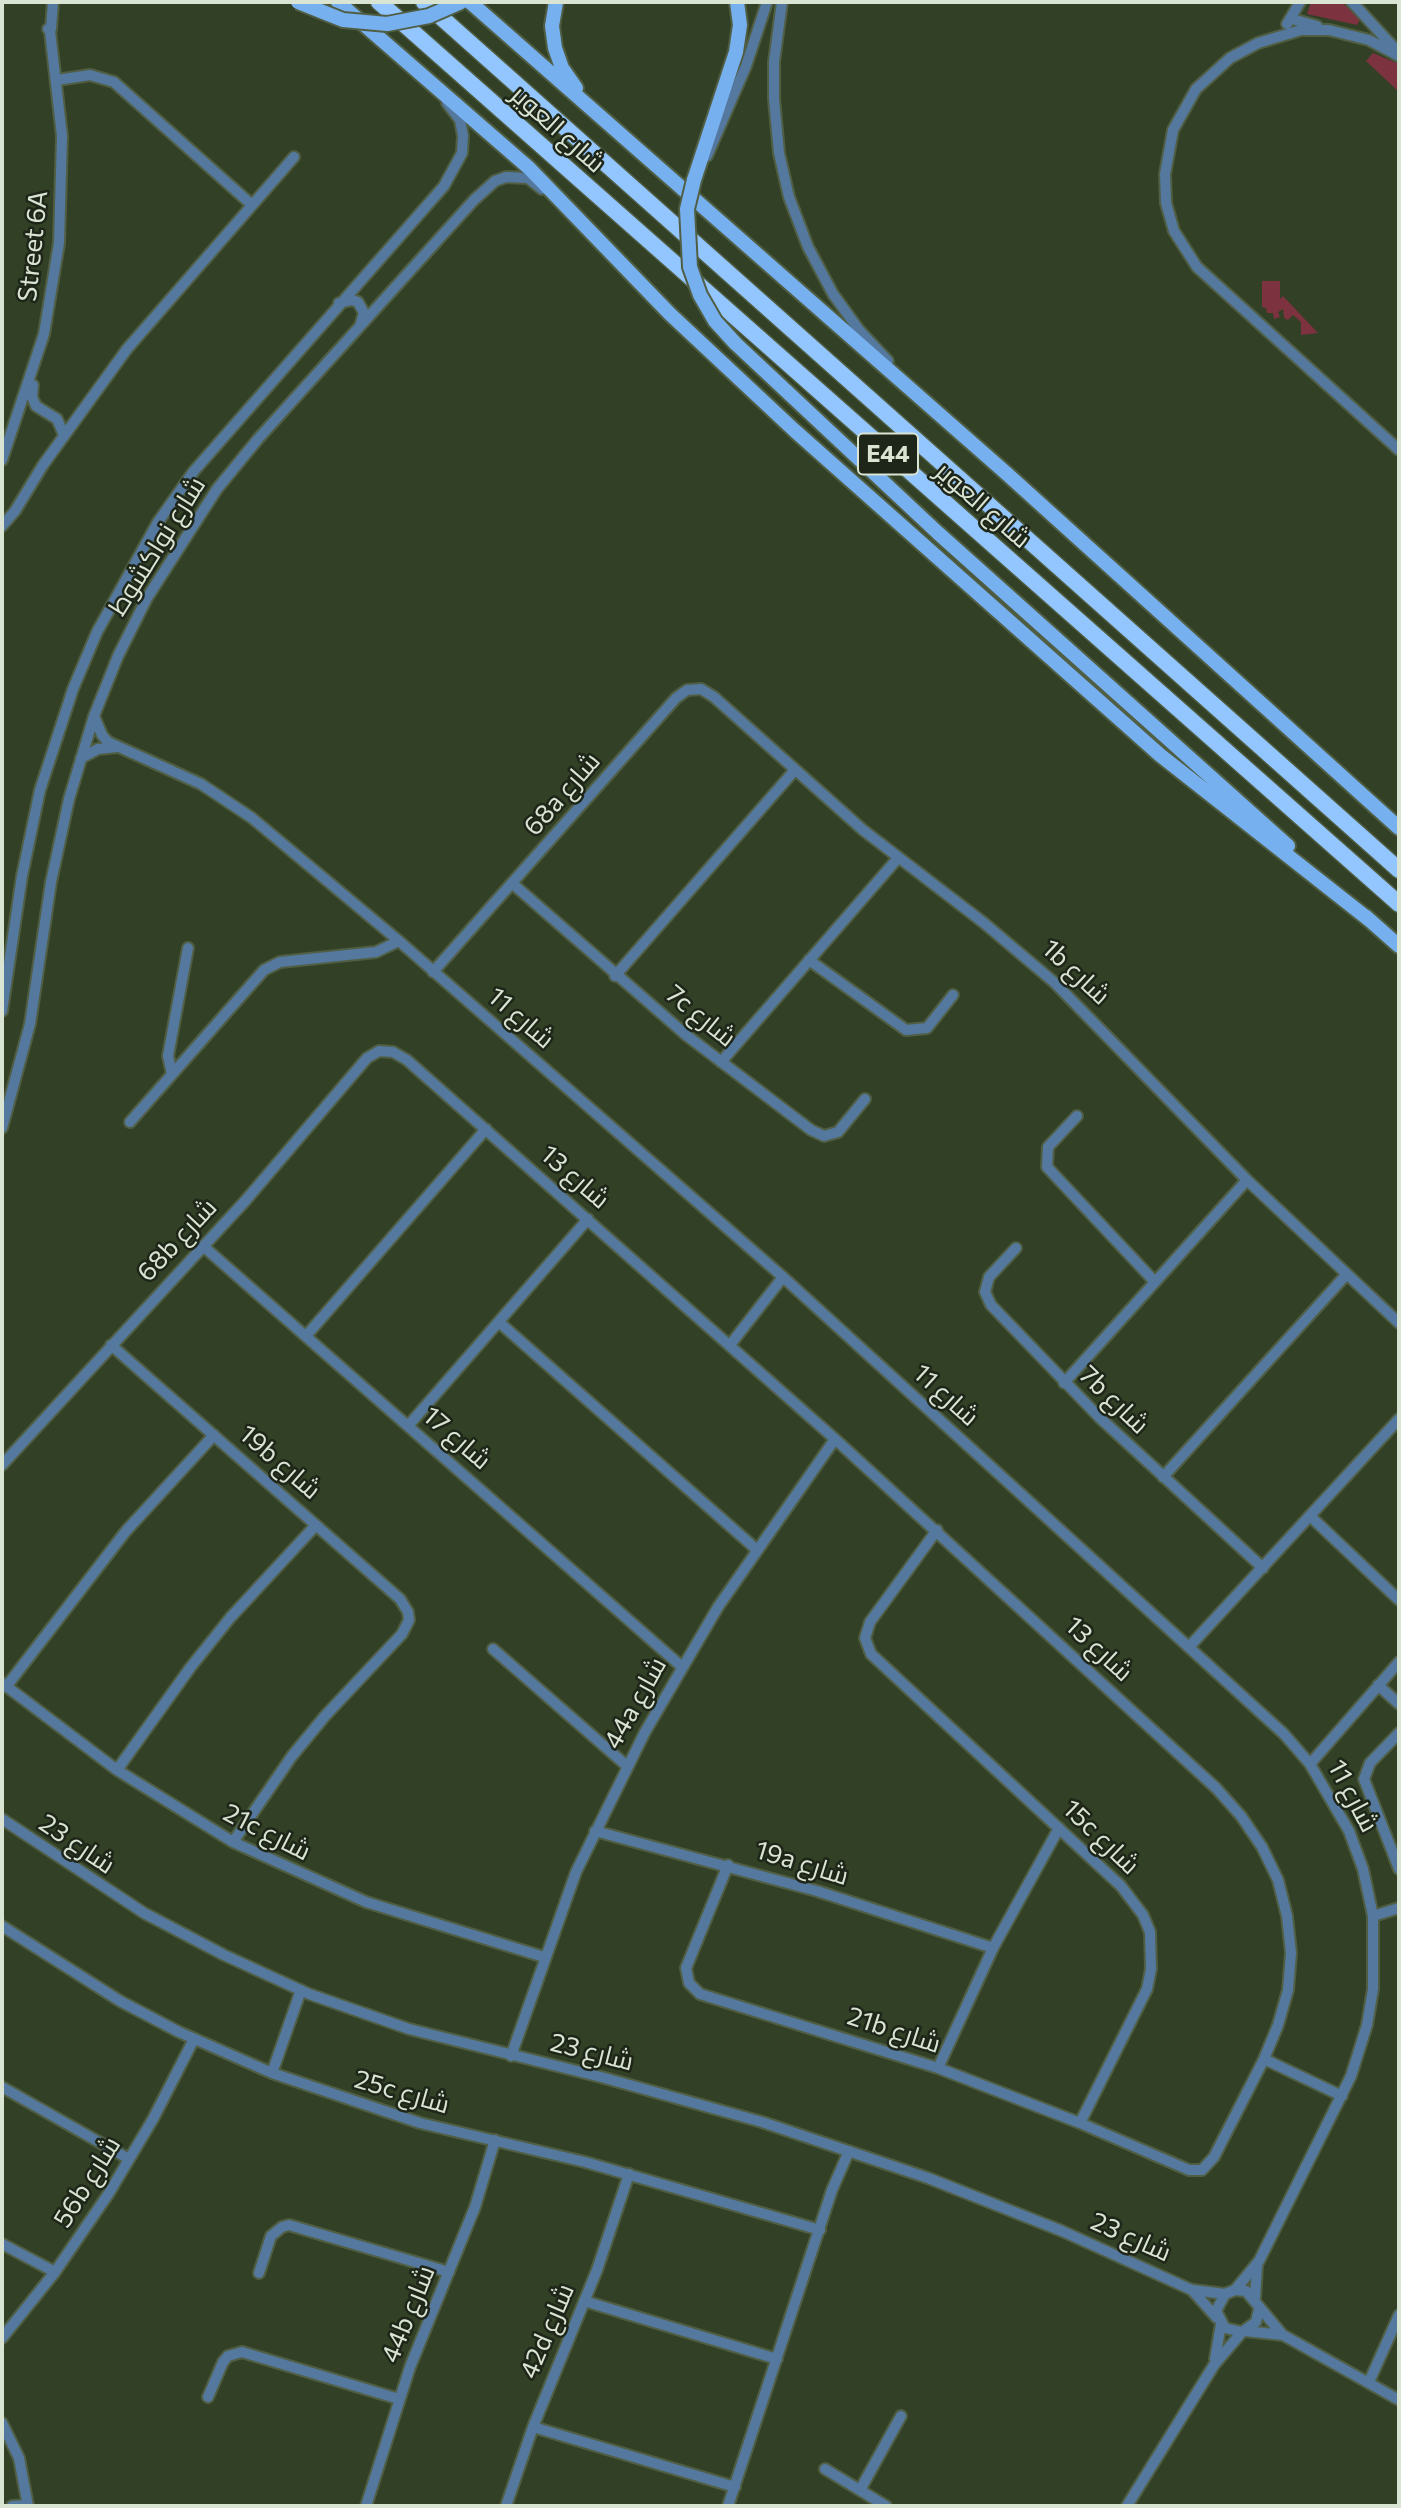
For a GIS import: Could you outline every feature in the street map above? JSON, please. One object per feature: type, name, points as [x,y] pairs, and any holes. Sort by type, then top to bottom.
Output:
[{"type":"highway","name":"شارع العوير","points":[[379,2],[1399,904]]},
{"type":"highway","name":"شارع العوير","points":[[424,2],[1399,870]]},
{"type":"main road","points":[[298,2],[322,14],[364,24],[408,21],[461,2]]},
{"type":"main road","points":[[338,2],[509,150],[670,314],[794,430],[1124,723],[1212,797],[1372,922]]},
{"type":"main road","points":[[470,2],[921,400],[1399,828]]},
{"type":"main road","points":[[556,2],[552,26],[555,48],[562,68],[608,123]]},
{"type":"main road","points":[[737,2],[740,25],[736,52],[687,209],[690,267],[710,312],[735,343],[985,576],[1399,946]]},
{"type":"street","name":"Street 6A","points":[[2,460],[37,359],[52,295],[61,219],[62,136],[57,80],[43,2]]},
{"type":"street","name":"Street 6A","points":[[50,31],[53,2]]},
{"type":"street","points":[[694,180],[717,137],[742,77],[767,2]]},
{"type":"street","points":[[782,2],[774,62],[775,117],[779,153],[798,222],[819,271],[848,317],[912,384],[921,400]]},
{"type":"street","points":[[1279,34],[1292,19],[1300,2]]},
{"type":"street","points":[[1352,2],[1399,55]]},
{"type":"street","points":[[1292,19],[1369,40],[1399,55]]},
{"type":"street","points":[[1329,30],[1279,34],[1230,58],[1204,79],[1187,102],[1173,130],[1166,160],[1165,189],[1170,217],[1181,244],[1197,267],[1399,450]]},
{"type":"street","name":"شارع نواكشوط","points":[[2,1012],[22,876],[40,790],[73,689],[97,632],[145,544],[194,471],[339,303],[431,205],[456,168],[462,153],[460,120],[406,62]]},
{"type":"street","points":[[57,80],[90,75],[114,82],[252,205]]},
{"type":"street","points":[[3,525],[64,435],[159,310],[294,157]]},
{"type":"street","name":"شارع نواكشوط","points":[[2,1128],[30,1024],[51,883],[81,758],[94,716],[124,645],[180,542],[216,489],[258,439],[466,208],[495,181],[506,177],[527,178],[582,225]]},
{"type":"street","points":[[339,303],[352,300],[362,307],[363,319],[360,326]]},
{"type":"street","points":[[37,359],[32,392],[39,411],[57,419],[72,414],[87,394],[99,387]]},
{"type":"street","points":[[17,420],[39,411]]},
{"type":"street","points":[[57,419],[64,435]]},
{"type":"street","name":"1b شارع","points":[[693,688],[715,697],[794,772],[898,858],[1001,936],[1055,983],[1247,1180],[1399,1323]]},
{"type":"street","name":"68a شارع","points":[[436,974],[676,698],[693,688]]},
{"type":"street","name":"شارع 11","points":[[94,716],[102,735],[117,747],[174,770],[227,800],[277,836],[786,1280],[1192,1649],[1307,1760],[1349,1831],[1372,1912],[1375,1953],[1369,2013],[1357,2060],[1340,2100],[1259,2261],[1230,2292]]},
{"type":"street","points":[[81,758],[98,749],[117,747]]},
{"type":"street","points":[[615,976],[794,772]]},
{"type":"street","points":[[721,1062],[898,858]]},
{"type":"street","name":"7c شارع","points":[[513,884],[615,976],[721,1062],[817,1134],[832,1135],[838,1132],[864,1099]]},
{"type":"street","points":[[130,1122],[264,970],[281,962],[376,953],[399,942]]},
{"type":"street","points":[[172,1074],[169,1056],[188,948]]},
{"type":"street","points":[[809,960],[906,1030],[927,1028],[953,995]]},
{"type":"street","name":"شارع 13","points":[[386,1050],[407,1060],[937,1530],[1216,1788],[1241,1816],[1262,1846],[1278,1880],[1291,1953],[1288,1990],[1264,2060],[1214,2157],[1202,2170]]},
{"type":"street","name":"68b شارع","points":[[2,1465],[203,1246],[367,1058],[386,1050]]},
{"type":"street","points":[[1077,1116],[1048,1147],[1047,1167],[1155,1282]]},
{"type":"street","points":[[306,1336],[486,1129]]},
{"type":"street","points":[[1064,1382],[1247,1180]]},
{"type":"street","points":[[408,1426],[588,1219]]},
{"type":"street","name":"شارع 17","points":[[203,1246],[681,1665]]},
{"type":"street","name":"7b شارع","points":[[1016,1248],[989,1277],[987,1299],[1064,1382],[1263,1568]]},
{"type":"street","points":[[1163,1477],[1346,1275]]},
{"type":"street","points":[[730,1345],[786,1280]]},
{"type":"street","points":[[500,1323],[756,1549]]},
{"type":"street","name":"19b شارع","points":[[111,1345],[400,1599],[409,1620],[402,1634],[360,1677],[292,1756],[233,1842]]},
{"type":"street","points":[[1192,1649],[1399,1419]]},
{"type":"street","points":[[4,1685],[126,1531],[214,1435]]},
{"type":"street","name":"44a شارع","points":[[515,2057],[544,1957],[595,1830],[627,1766],[681,1665],[756,1549],[835,1439]]},
{"type":"street","points":[[1310,1516],[1399,1600]]},
{"type":"street","points":[[117,1770],[190,1668],[255,1590],[316,1525]]},
{"type":"street","name":"15c شارع","points":[[937,1530],[875,1615],[865,1638],[877,1661],[1059,1828],[1133,1900],[1150,1932],[1152,1949],[1147,1989],[1080,2123]]},
{"type":"street","points":[[493,1649],[627,1766]]},
{"type":"street","points":[[1307,1760],[1399,1662]]},
{"type":"street","name":"21c شارع","points":[[4,1685],[117,1770],[233,1842],[366,1902],[544,1957]]},
{"type":"street","points":[[1378,1685],[1399,1704]]},
{"type":"street","points":[[1399,1733],[1370,1763],[1364,1779],[1399,1869]]},
{"type":"street","name":"شارع 23","points":[[2,1819],[67,1865],[144,1913],[223,1955],[305,1992],[410,2029],[682,2099],[845,2149],[1018,2213],[1192,2290],[1230,2292]]},
{"type":"street","points":[[938,2068],[993,1948],[1059,1828]]},
{"type":"street","name":"19a شارع","points":[[595,1830],[728,1865],[993,1948]]},
{"type":"street","name":"21b شارع","points":[[728,1865],[688,1961],[687,1976],[694,1989],[707,1996],[938,2068],[1080,2123],[1183,2168],[1202,2170]]},
{"type":"street","points":[[1372,1912],[1399,1908]]},
{"type":"street","name":"25c شارع","points":[[2,1926],[120,2001],[194,2039],[272,2073],[407,2119],[629,2174],[820,2230]]},
{"type":"street","points":[[272,2073],[305,1992]]},
{"type":"street","name":"56b شارع","points":[[2,2338],[55,2272],[130,2159],[194,2039]]},
{"type":"street","points":[[1264,2060],[1340,2100]]},
{"type":"street","points":[[2,2087],[130,2159]]},
{"type":"street","name":"44b شارع","points":[[366,2506],[399,2399],[475,2207],[495,2140]]},
{"type":"street","points":[[728,2506],[845,2149]]},
{"type":"street","name":"42d شارع","points":[[506,2506],[533,2427],[584,2301],[629,2174]]},
{"type":"street","points":[[259,2273],[271,2236],[276,2230],[289,2225],[449,2272]]},
{"type":"street","points":[[2,2244],[55,2272]]},
{"type":"street","name":"شارع 11","points":[[1257,2304],[1259,2261]]},
{"type":"street","name":"شارع 23","points":[[1192,2290],[1219,2321]]},
{"type":"street","points":[[1214,2365],[1219,2321],[1217,2305],[1230,2292],[1246,2291],[1283,2335],[1399,2400]]},
{"type":"street","points":[[584,2301],[777,2359]]},
{"type":"street","points":[[1128,2506],[1214,2365],[1243,2332],[1256,2322],[1257,2304]]},
{"type":"street","points":[[1365,2380],[1399,2315]]},
{"type":"street","points":[[1219,2321],[1230,2331],[1283,2335]]},
{"type":"street","points":[[208,2397],[223,2362],[242,2352],[399,2399]]},
{"type":"street","points":[[860,2490],[901,2417]]},
{"type":"street","points":[[2,2423],[19,2458],[28,2505],[12,2506]]},
{"type":"street","points":[[533,2427],[735,2487]]},
{"type":"street","points":[[825,2469],[886,2506]]},
{"type":"shaded area","points":[[1311,2],[1342,2],[1360,20],[1357,25],[1307,14]]},
{"type":"shaded area","points":[[1373,53],[1399,64],[1399,92],[1366,61]]},
{"type":"shaded area","points":[[1262,281],[1280,281],[1280,299],[1283,296],[1318,333],[1301,335],[1301,322],[1293,315],[1288,320],[1284,318],[1283,309],[1278,312],[1280,317],[1274,319],[1273,313],[1267,313],[1266,308],[1262,307]]}]
